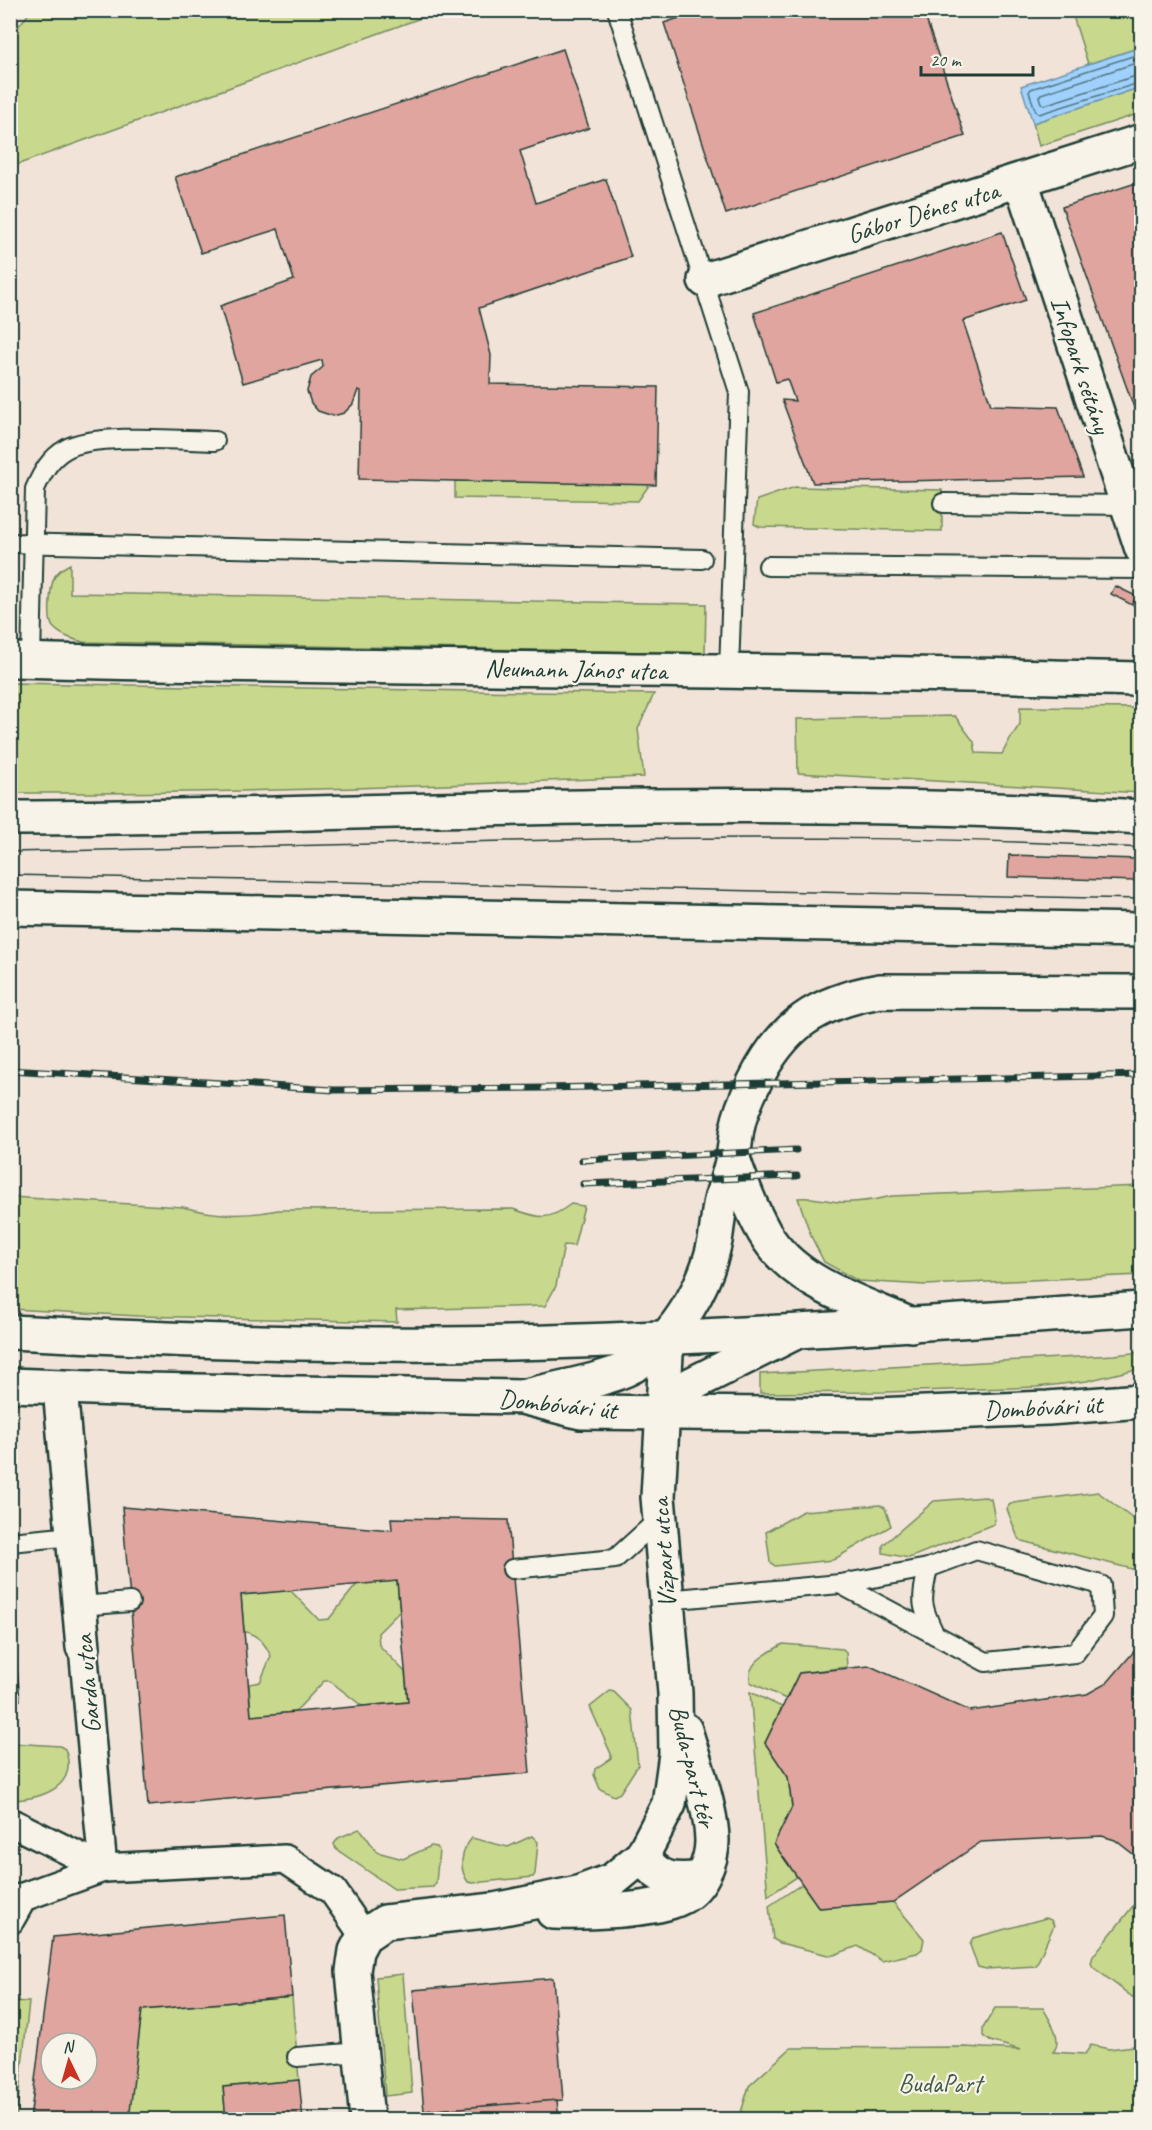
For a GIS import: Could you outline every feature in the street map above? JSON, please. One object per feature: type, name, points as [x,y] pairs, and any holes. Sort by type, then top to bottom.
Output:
[{"type":"main road","name":"Gábor Dénes utca","points":[[705,280],[1142,141]]},
{"type":"main road","name":"Infopark sétány","points":[[1021,181],[1134,505],[1142,549]]},
{"type":"main road","name":"Neumann János utca","points":[[21,660],[729,670],[1142,679]]},
{"type":"main road","points":[[10,818],[144,818],[646,806],[783,806],[1059,812],[1142,817]]},
{"type":"main road","points":[[10,908],[1142,930]]},
{"type":"main road","points":[[522,1396],[608,1376],[638,1362],[667,1337],[686,1311],[704,1277],[714,1242],[720,1203],[733,1159],[737,1128],[748,1097],[774,1048],[793,1027],[812,1013],[858,994],[880,991],[1142,992]]},
{"type":"main road","points":[[733,1159],[764,1233],[783,1257],[796,1269],[823,1285],[911,1325]]},
{"type":"main road","points":[[10,1332],[240,1341],[510,1343],[796,1332],[1142,1309]]},
{"type":"main road","points":[[662,1412],[692,1383],[796,1332]]},
{"type":"main road","name":"Vízpart utca","points":[[667,1337],[659,1519],[675,1693]]},
{"type":"main road","name":"Dombóvári út","points":[[10,1385],[60,1388],[522,1396],[581,1412],[875,1415],[1048,1408],[1142,1401]]},
{"type":"main road","name":"Garda utca","points":[[60,1388],[83,1647]]},
{"type":"main road","name":"Buda-part tér","points":[[494,1910],[578,1893],[613,1880],[642,1856],[669,1804],[676,1754],[675,1693]]},
{"type":"main road","name":"Buda-part tér","points":[[494,1910],[565,1912],[660,1905],[681,1898],[701,1878],[710,1858],[711,1826],[675,1693]]},
{"type":"main road","points":[[642,1856],[651,1869],[661,1877],[687,1880],[701,1878]]},
{"type":"main road","points":[[367,2120],[353,1971],[356,1951],[364,1936],[385,1922],[494,1910]]},
{"type":"street","name":"Garda utca","points":[[83,1647],[104,1868]]},
{"type":"street","points":[[10,1822],[104,1868]]},
{"type":"street","points":[[10,1920],[23,1897],[104,1868],[285,1858],[333,1891],[364,1936]]},
{"type":"lane","points":[[617,10],[739,392],[729,670]]},
{"type":"lane","points":[[21,660],[34,543],[35,489],[46,467],[65,449],[95,440],[214,441]]},
{"type":"lane","points":[[943,503],[1134,505]]},
{"type":"lane","points":[[10,543],[702,559]]},
{"type":"lane","points":[[768,566],[1142,569]]},
{"type":"lane","points":[[512,1569],[615,1559],[659,1519]]},
{"type":"lane","points":[[10,1542],[73,1536]]},
{"type":"lane","points":[[666,1600],[840,1584],[928,1568],[976,1550],[1101,1586],[1103,1616],[1075,1653],[986,1662],[840,1584]]},
{"type":"lane","points":[[928,1568],[922,1595],[924,1612],[935,1635]]},
{"type":"lane","points":[[80,1606],[130,1602]]},
{"type":"lane","points":[[297,2057],[361,2052]]},
{"type":"green space","points":[[1079,10],[1141,11],[1141,47],[1088,64],[1072,13]]},
{"type":"green space","points":[[31,11],[440,11],[11,167],[11,35]]},
{"type":"green space","points":[[1141,87],[1141,113],[1039,146],[1033,123]]},
{"type":"green space","points":[[455,481],[650,484],[638,501],[455,498]]},
{"type":"green space","points":[[795,487],[942,490],[942,531],[760,527],[754,524],[757,500]]},
{"type":"green space","points":[[70,564],[70,593],[706,604],[705,653],[83,642],[67,637],[56,630],[50,617],[53,580],[58,572]]},
{"type":"green space","points":[[11,683],[654,694],[638,729],[644,777],[328,789],[11,793]]},
{"type":"green space","points":[[1020,707],[1141,708],[1141,793],[798,773],[797,719],[955,716],[974,742],[976,753],[1002,754],[1020,724]]},
{"type":"green space","points":[[1141,1186],[1141,1275],[925,1285],[858,1281],[824,1262],[811,1236],[798,1198],[853,1202],[892,1196]]},
{"type":"green space","points":[[10,1197],[183,1207],[230,1214],[254,1214],[278,1210],[513,1209],[543,1217],[556,1214],[571,1204],[584,1206],[574,1246],[564,1245],[556,1286],[545,1306],[396,1310],[397,1322],[138,1316],[11,1309]]},
{"type":"green space","points":[[1141,1352],[1141,1368],[1087,1381],[1037,1387],[760,1393],[760,1374]]},
{"type":"green space","points":[[1098,1492],[1141,1525],[1141,1570],[1022,1541],[1018,1538],[1007,1509],[1013,1503]]},
{"type":"green space","points":[[985,1497],[991,1499],[994,1524],[909,1558],[883,1553],[883,1545],[934,1501]]},
{"type":"green space","points":[[880,1505],[885,1508],[891,1526],[833,1560],[775,1566],[770,1562],[766,1532],[803,1511]]},
{"type":"green space","points":[[397,1581],[400,1611],[378,1633],[379,1645],[405,1672],[408,1702],[362,1706],[330,1681],[324,1681],[295,1712],[251,1716],[249,1684],[260,1682],[271,1656],[260,1640],[244,1631],[241,1595],[290,1590],[319,1620],[329,1619],[357,1584]]},
{"type":"green space","points":[[783,1644],[843,1649],[846,1652],[847,1667],[799,1673],[786,1699],[750,1682],[755,1663]]},
{"type":"green space","points":[[610,1691],[614,1692],[632,1710],[638,1765],[620,1793],[614,1796],[600,1789],[594,1775],[595,1769],[611,1758],[611,1754],[590,1707]]},
{"type":"green space","points":[[750,1692],[782,1707],[765,1743],[788,1777],[792,1807],[774,1844],[797,1877],[768,1896]]},
{"type":"green space","points":[[11,1743],[60,1746],[65,1749],[68,1762],[63,1781],[47,1793],[14,1800],[11,1796]]},
{"type":"green space","points":[[359,1829],[377,1852],[403,1859],[431,1846],[437,1847],[439,1850],[436,1883],[433,1887],[394,1889],[336,1849],[334,1844],[338,1838]]},
{"type":"green space","points":[[532,1836],[538,1842],[533,1877],[468,1882],[463,1871],[462,1860],[465,1848],[472,1838],[508,1847]]},
{"type":"green space","points":[[802,1884],[819,1908],[893,1902],[924,1939],[922,1949],[917,1953],[882,1961],[858,1946],[828,1955],[780,1943],[773,1939],[769,1906]]},
{"type":"green space","points":[[1141,1896],[1141,1999],[1135,1999],[1093,1967],[1091,1963],[1093,1956]]},
{"type":"green space","points":[[1046,1918],[1054,1925],[1036,1966],[986,1969],[978,1967],[970,1945],[973,1938]]},
{"type":"green space","points":[[403,1974],[412,2093],[385,2096],[376,1977]]},
{"type":"green space","points":[[292,1997],[299,2080],[223,2087],[226,2119],[128,2120],[142,2010]]},
{"type":"green space","points":[[10,2001],[29,2002],[16,2120],[10,2119]]},
{"type":"green space","name":"BudaPart","points":[[995,2008],[1043,2008],[1057,2036],[1053,2052],[1085,2054],[1091,2045],[1109,2049],[1134,2046],[1141,2050],[1141,2119],[739,2119],[749,2086],[791,2048],[965,2047],[1021,2050],[990,2041],[983,2036],[983,2028]]},
{"type":"water","points":[[1141,47],[1141,87],[1033,123],[1021,86]]},
{"type":"building","points":[[703,10],[923,10],[965,136],[726,214],[664,23]]},
{"type":"building","points":[[563,49],[589,128],[520,151],[536,203],[606,179],[631,257],[479,308],[491,355],[490,384],[658,387],[656,485],[359,479],[361,391],[358,390],[353,404],[344,413],[333,416],[318,411],[311,403],[307,391],[311,377],[323,367],[322,360],[243,383],[220,306],[294,280],[278,229],[201,253],[175,177]]},
{"type":"building","points":[[1142,181],[1142,430],[1062,207]]},
{"type":"building","points":[[1002,232],[1026,300],[963,321],[991,405],[1058,407],[1083,477],[813,483],[782,400],[795,401],[787,379],[776,382],[754,313]]},
{"type":"building","points":[[1115,586],[1136,596],[1132,605],[1111,594]]},
{"type":"building","points":[[1009,855],[1137,859],[1136,881],[1008,877]]},
{"type":"building","points":[[122,1507],[392,1530],[391,1518],[508,1520],[530,1773],[148,1806]],"holes":[[[397,1581],[408,1702],[251,1716],[241,1595]]]},
{"type":"building","points":[[10,1597],[20,1700],[10,1701]]},
{"type":"building","points":[[1142,1642],[1142,1861],[1115,1840],[1102,1836],[981,1842],[893,1902],[819,1908],[774,1844],[792,1807],[788,1777],[765,1743],[799,1673],[870,1666],[970,1711],[1087,1694],[1107,1683]]},
{"type":"building","points":[[285,1915],[292,1997],[142,2010],[129,2120],[30,2120],[39,2048],[39,2091],[99,2091],[99,2031],[41,2031],[53,1937]]},
{"type":"building","points":[[553,1978],[563,2100],[424,2111],[413,1990]]},
{"type":"building","points":[[299,2080],[303,2120],[226,2120],[223,2087]]},
{"type":"building","points":[[557,2100],[559,2120],[425,2120],[424,2111]]},
{"type":"tram line","points":[[10,852],[737,838],[940,840],[1142,848]]},
{"type":"tram line","points":[[10,875],[1142,899]]},
{"type":"railway","points":[[10,1070],[334,1090],[546,1088],[1142,1075]]},
{"type":"railway","points":[[582,1160],[796,1150]]},
{"type":"railway","points":[[583,1184],[797,1176]]}]
